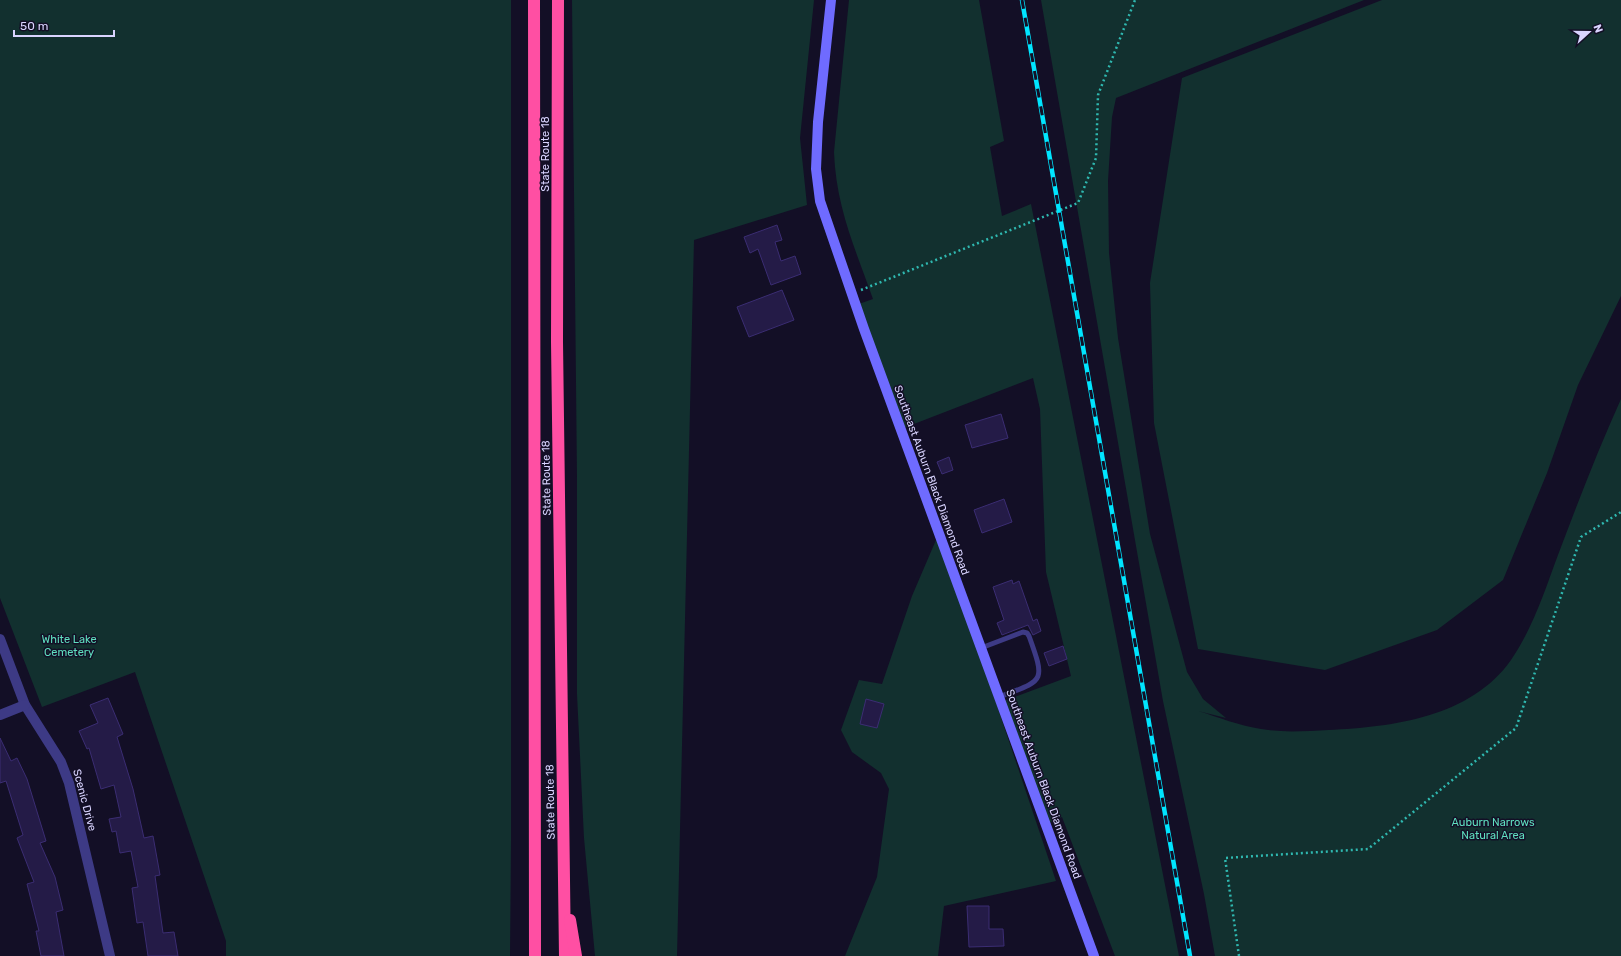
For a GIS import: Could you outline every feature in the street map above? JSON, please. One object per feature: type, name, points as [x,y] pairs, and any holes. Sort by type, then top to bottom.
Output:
[{"type":"highway","name":"State Route 18","points":[[534,0],[535,956]]},
{"type":"highway","name":"State Route 18","points":[[558,0],[557,342],[565,956]]},
{"type":"highway","points":[[563,884],[576,956]]},
{"type":"main road","name":"Southeast Auburn Black Diamond Road","points":[[831,0],[818,122],[816,169],[820,201],[852,293],[1094,956]]},
{"type":"street","name":"Scenic Drive","points":[[0,639],[25,705],[61,762],[69,782],[110,956]]},
{"type":"street","points":[[0,715],[25,705]]},
{"type":"lane","points":[[981,648],[1023,632],[1027,633],[1029,636],[1039,665],[1038,678],[1032,685],[999,697]]},
{"type":"path","points":[[852,293],[1078,203],[1096,158],[1098,95],[1135,0]]},
{"type":"path","points":[[1239,956],[1225,858],[1368,849],[1516,728],[1581,537],[1621,512]]},
{"type":"green space","name":"White Lake Cemetery","points":[[0,0],[511,0],[510,956],[226,956],[226,941],[135,672],[42,707],[0,598]]},
{"type":"green space","points":[[572,0],[814,0],[800,138],[807,205],[694,240],[677,956],[595,956],[584,838],[577,694],[577,477]]},
{"type":"green space","points":[[849,0],[979,0],[1004,141],[990,147],[1002,216],[1031,204],[1179,956],[1115,956],[1062,817],[1046,824],[1001,702],[1071,676],[1046,572],[1040,409],[1033,378],[901,429],[856,305],[873,299],[853,245],[842,209],[838,191],[834,152]]},
{"type":"green space","name":"Auburn Narrows Natural Area","points":[[1041,0],[1364,0],[1116,98],[1112,117],[1108,181],[1109,253],[1118,338],[1150,534],[1187,672],[1203,699],[1226,718],[1198,711],[1253,728],[1278,731],[1329,730],[1379,726],[1404,722],[1453,706],[1475,695],[1494,679],[1511,660],[1526,635],[1543,595],[1588,476],[1621,399],[1621,956],[1215,956],[1204,894],[1163,701]]},
{"type":"green space","points":[[1382,0],[1621,0],[1621,296],[1578,385],[1547,473],[1503,580],[1437,630],[1325,670],[1198,649],[1154,423],[1150,283],[1182,78]]},
{"type":"green space","points":[[939,533],[1056,881],[944,906],[938,956],[845,956],[877,877],[889,789],[881,773],[852,752],[841,730],[859,680],[882,684],[912,596]]},
{"type":"building","points":[[777,225],[782,240],[775,242],[781,261],[795,256],[801,274],[771,285],[758,249],[750,253],[744,237]]},
{"type":"building","points":[[782,290],[794,320],[749,337],[737,307]]},
{"type":"building","points":[[1001,414],[1008,438],[972,448],[965,425]]},
{"type":"building","points":[[949,457],[953,470],[942,474],[937,462]]},
{"type":"building","points":[[1004,499],[1012,522],[982,533],[974,510]]},
{"type":"building","points":[[1012,580],[1013,584],[1019,581],[1033,621],[1037,619],[1041,631],[1033,635],[1028,625],[1002,635],[997,623],[1004,620],[993,587]]},
{"type":"building","points":[[1063,646],[1067,659],[1049,666],[1044,653]]},
{"type":"building","points":[[108,698],[123,734],[117,737],[133,789],[144,838],[153,836],[160,875],[155,876],[163,933],[174,932],[178,956],[148,956],[143,922],[137,923],[132,888],[138,887],[131,851],[120,853],[116,831],[112,832],[109,819],[121,817],[114,785],[101,789],[89,748],[87,749],[79,731],[98,723],[90,705]]},
{"type":"building","points":[[866,699],[884,704],[877,728],[860,724]]},
{"type":"building","points":[[0,738],[11,761],[17,758],[27,779],[46,841],[40,843],[55,877],[63,910],[56,912],[64,956],[41,956],[36,931],[39,931],[27,884],[34,882],[17,838],[23,835],[6,781],[0,783]]},
{"type":"building","points":[[967,906],[989,906],[989,929],[1003,929],[1004,946],[969,947]]},
{"type":"railway","points":[[1022,0],[1190,956]]}]
